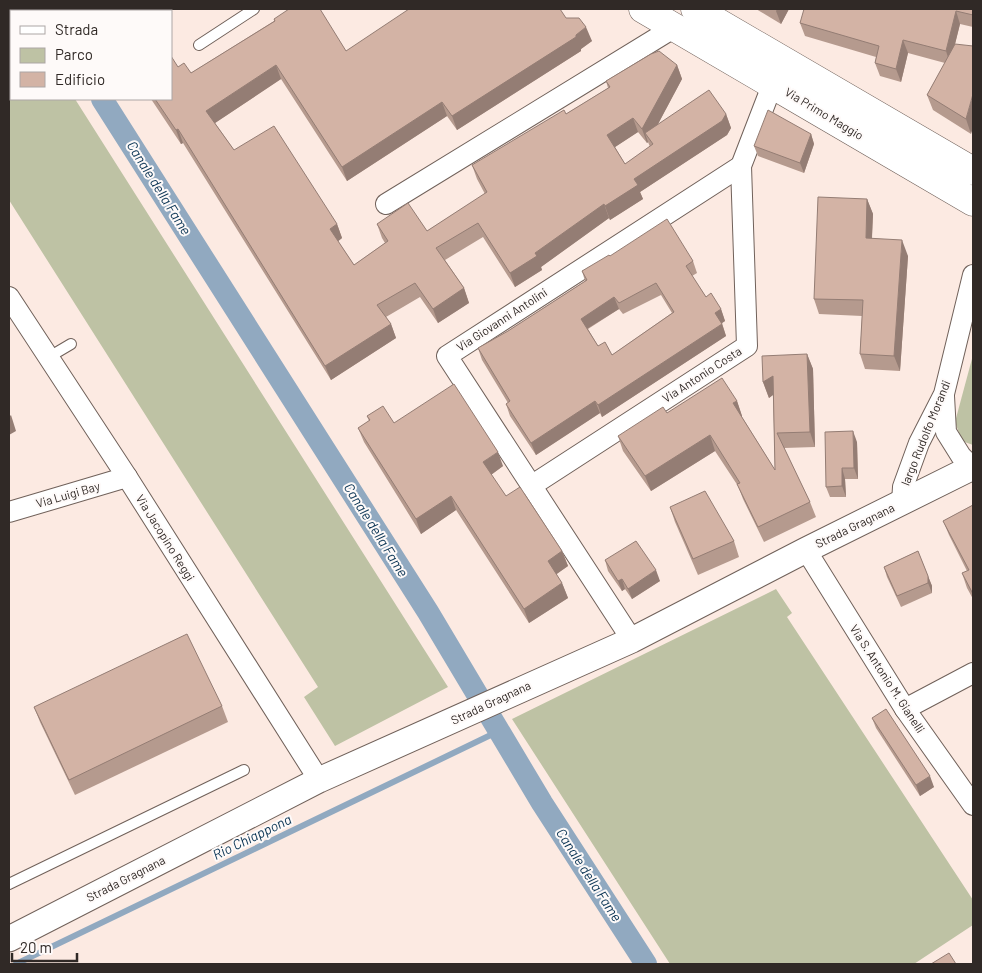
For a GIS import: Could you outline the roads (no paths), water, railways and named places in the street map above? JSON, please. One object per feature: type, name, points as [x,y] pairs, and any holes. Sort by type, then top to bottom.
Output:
[{"type":"main road","name":"Via Primo Maggio","points":[[643,9],[773,83],[973,202]]},
{"type":"main road","points":[[696,9],[973,171]]},
{"type":"street","points":[[386,204],[674,27]]},
{"type":"street","points":[[741,166],[773,83]]},
{"type":"street","name":"Via Antonio Costa","points":[[531,486],[747,346],[741,166]]},
{"type":"street","name":"Via Giovanni Antolini","points":[[632,640],[447,356],[741,166]]},
{"type":"street","name":"largo Rudolfo Morandi","points":[[902,503],[903,487],[919,443],[944,394],[973,275]]},
{"type":"street","name":"Via Jacopino Reggi","points":[[9,297],[127,478],[319,780]]},
{"type":"street","points":[[944,394],[946,432],[961,456],[973,467]]},
{"type":"street","name":"Strada Gragnana","points":[[9,939],[319,780],[632,640],[806,550],[973,467]]},
{"type":"street","name":"Via Luigi Bay","points":[[9,512],[127,478]]},
{"type":"street","name":"Via S. Antonio M. Gianelli","points":[[806,550],[905,709],[973,805]]},
{"type":"street","points":[[905,709],[973,673]]},
{"type":"lane","points":[[199,45],[254,9]]},
{"type":"lane","points":[[49,357],[70,344]]},
{"type":"lane","points":[[9,884],[244,770]]},
{"type":"waterway","name":"Canale della Fame","points":[[103,100],[428,612],[542,803],[646,964]]},
{"type":"waterway","name":"Rio Chiappona","points":[[16,964],[499,731]]}]
